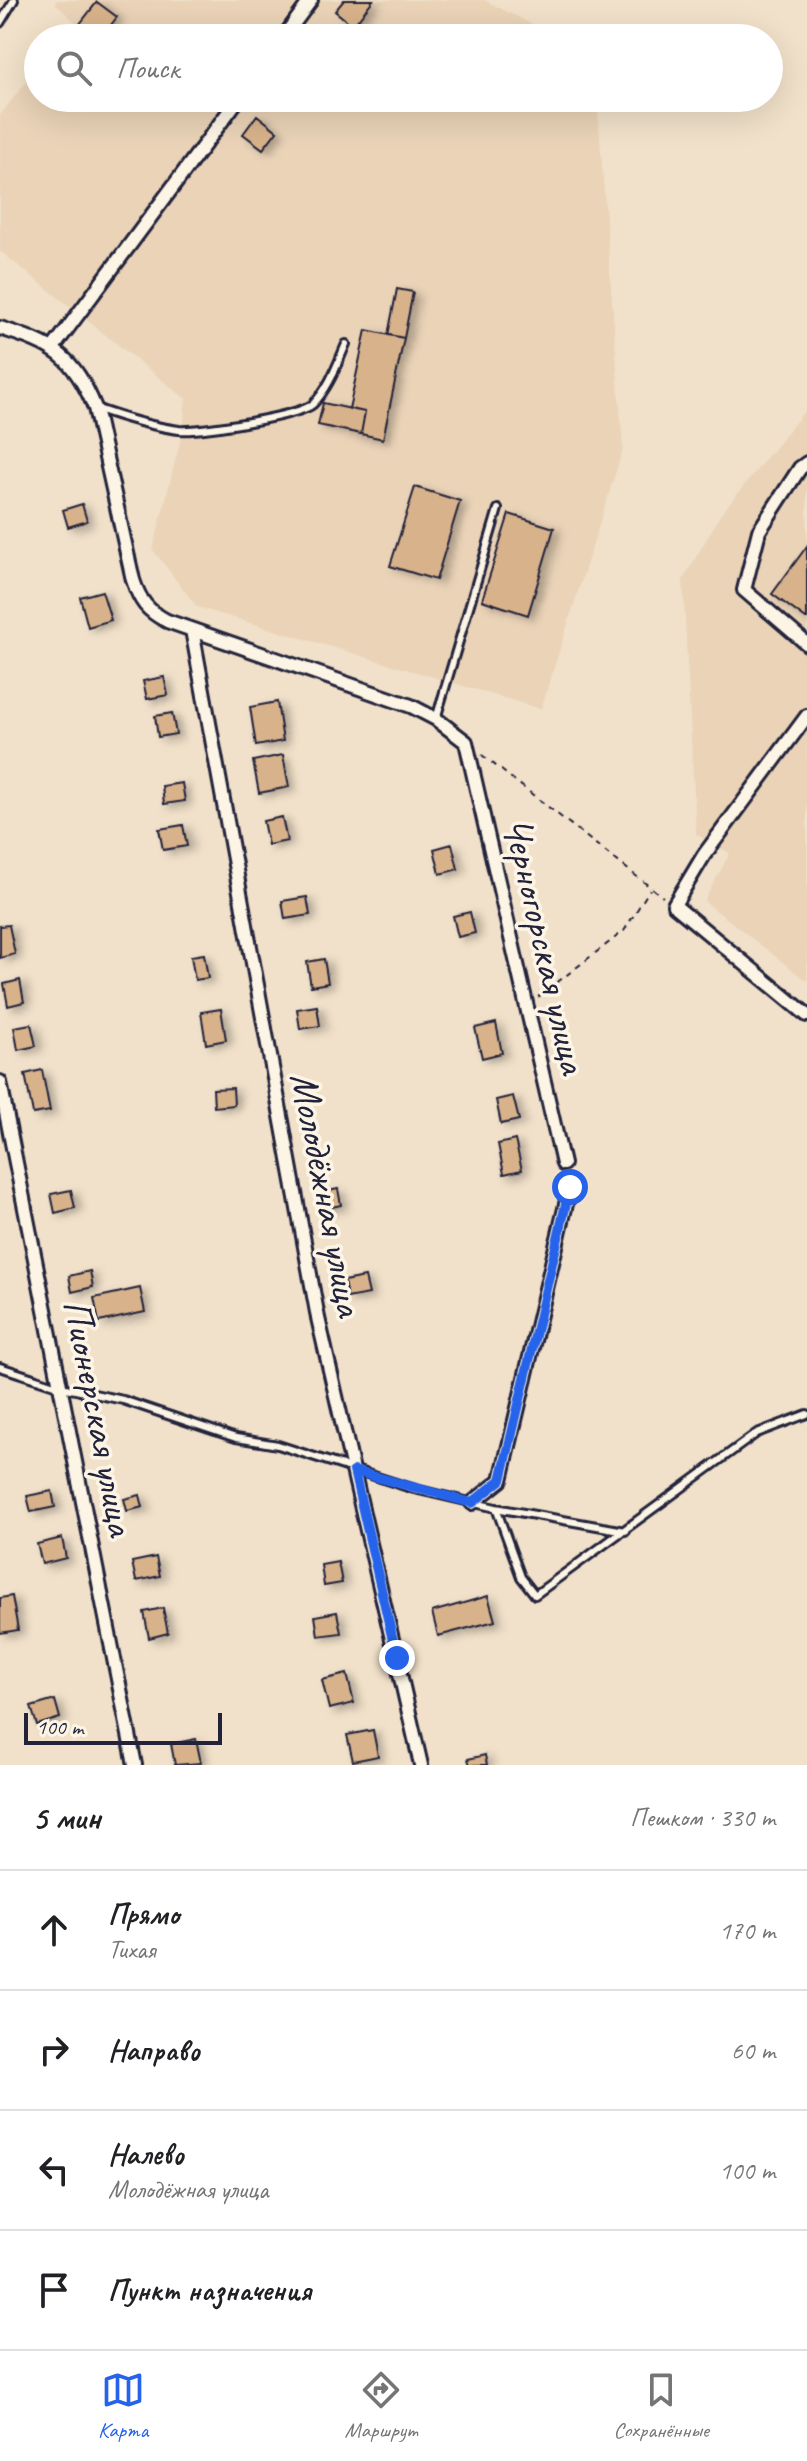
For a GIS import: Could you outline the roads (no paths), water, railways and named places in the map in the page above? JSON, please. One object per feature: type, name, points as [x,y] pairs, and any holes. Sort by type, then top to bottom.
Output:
[{"type":"street","points":[[293,24],[311,0]]},
{"type":"street","points":[[53,348],[229,112]]},
{"type":"street","points":[[0,328],[53,348],[84,382],[95,408],[133,580],[140,601],[152,614],[411,706],[436,719]]},
{"type":"street","points":[[807,463],[800,468],[759,531],[744,590],[807,644]]},
{"type":"street","name":"Молодёжная улица","points":[[192,630],[318,1318],[421,1765]]},
{"type":"street","points":[[807,716],[704,855],[674,905],[807,1015]]},
{"type":"street","name":"Черногорская улица","points":[[436,719],[466,742],[563,1164]]},
{"type":"street","name":"Пионерская улица","points":[[0,1082],[135,1765]]},
{"type":"street","points":[[472,1503],[501,1480],[570,1187]]},
{"type":"lane","points":[[0,23],[14,0]]},
{"type":"lane","points":[[95,408],[139,424],[183,430],[284,416],[311,406],[333,376],[346,344]]},
{"type":"lane","points":[[436,719],[498,509]]},
{"type":"lane","points":[[0,1367],[61,1387],[123,1400],[236,1438],[278,1445],[354,1471],[472,1503],[625,1531]]},
{"type":"lane","points":[[496,1508],[521,1577],[535,1595],[757,1433],[807,1414]]}]
